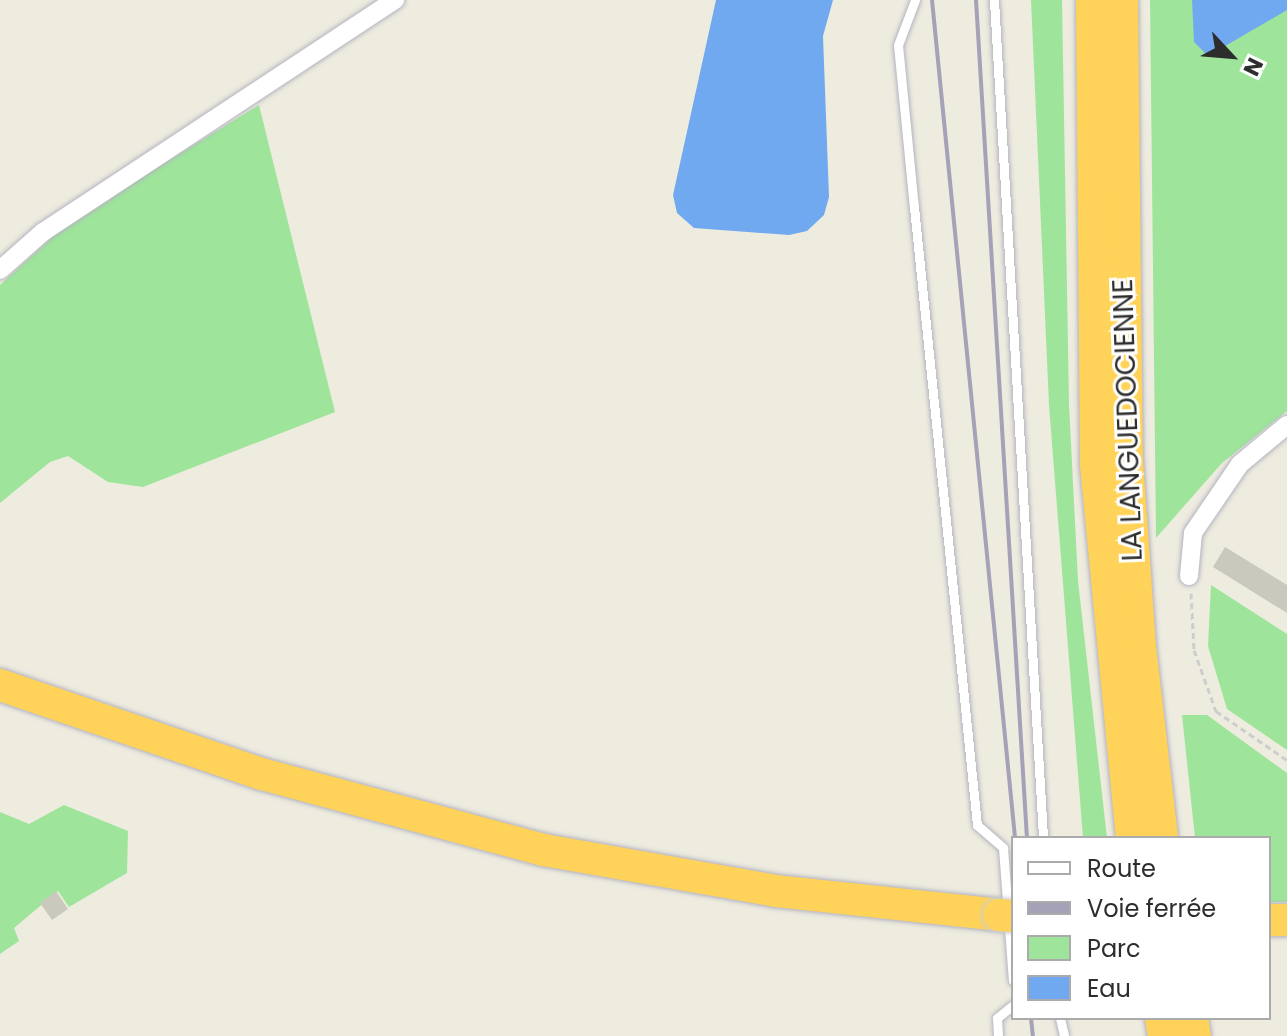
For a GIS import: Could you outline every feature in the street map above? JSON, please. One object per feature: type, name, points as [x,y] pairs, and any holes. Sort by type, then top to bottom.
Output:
[{"type":"highway","name":"LA LANGUEDOCIENNE","points":[[1092,0],[1096,465],[1132,836]]},
{"type":"highway","name":"LA LANGUEDOCIENNE","points":[[1122,0],[1127,461],[1140,647],[1162,836]]},
{"type":"highway","points":[[0,685],[262,774],[544,850],[776,891],[1006,924]]},
{"type":"highway","points":[[0,707],[260,795],[544,869],[779,911],[1006,924]]},
{"type":"street","points":[[0,270],[43,232],[395,0]]},
{"type":"street","points":[[1189,576],[1193,533],[1240,464],[1287,425]]},
{"type":"lane","points":[[915,0],[898,45],[911,178],[977,825],[1003,848],[1011,954]]},
{"type":"lane","points":[[994,0],[1043,836]]},
{"type":"lane","points":[[998,1036],[997,1018],[1011,1007]]},
{"type":"path","points":[[1189,576],[1194,650],[1216,711],[1287,760]]},
{"type":"green space","points":[[1031,0],[1062,0],[1069,404],[1078,581],[1107,836],[1083,836],[1049,405]]},
{"type":"green space","points":[[1150,0],[1287,0],[1287,411],[1222,463],[1156,538]]},
{"type":"green space","points":[[259,105],[335,412],[143,487],[108,482],[68,456],[50,462],[0,503],[0,285],[70,221]]},
{"type":"green space","points":[[1211,585],[1287,634],[1287,750],[1227,709],[1208,646]]},
{"type":"green space","points":[[1182,715],[1207,715],[1287,773],[1287,902],[1271,902],[1271,836],[1195,836]]},
{"type":"green space","points":[[64,805],[128,831],[127,873],[69,907],[58,891],[14,928],[19,941],[0,954],[0,812],[29,824]]},
{"type":"water","points":[[716,0],[833,0],[823,36],[829,197],[824,215],[807,231],[789,235],[694,228],[677,213],[673,195]]},
{"type":"water","points":[[1192,0],[1287,0],[1287,10],[1208,56],[1194,42]]},
{"type":"building","points":[[1225,547],[1287,585],[1287,613],[1213,567]]},
{"type":"building","points":[[56,891],[68,909],[52,920],[40,903]]},
{"type":"railway","points":[[932,0],[1015,836]]},
{"type":"railway","points":[[976,0],[1027,836]]},
{"type":"railway","points":[[1031,1020],[1033,1036]]}]
